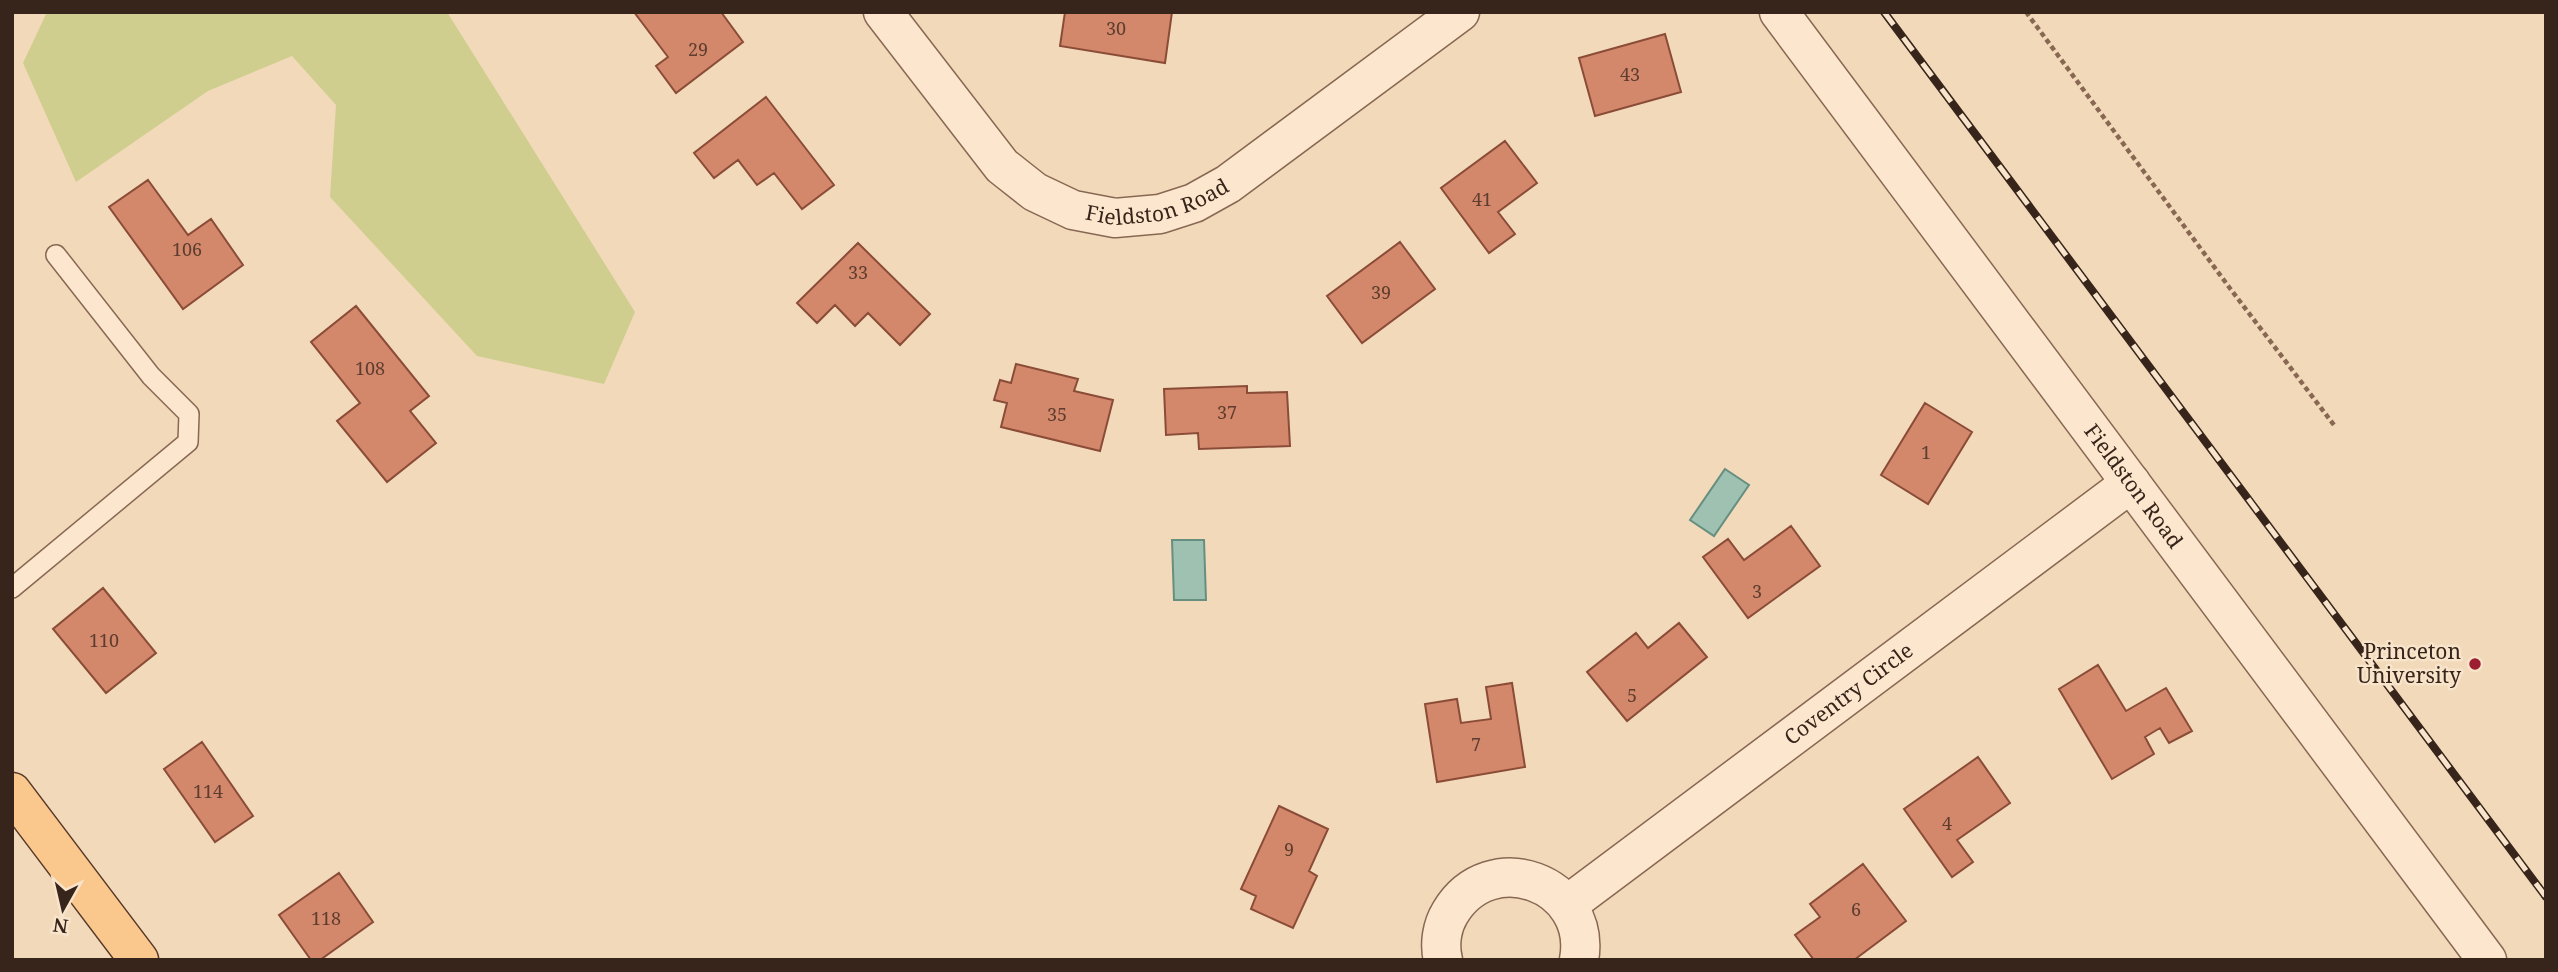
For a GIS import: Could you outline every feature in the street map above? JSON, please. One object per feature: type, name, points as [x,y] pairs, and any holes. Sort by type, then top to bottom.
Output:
[{"type":"main road","points":[[12,792],[139,960]]},
{"type":"street","name":"Fieldston Road","points":[[883,12],[1002,166],[1035,192],[1073,210],[1115,218],[1160,214],[1194,203],[1228,184],[1460,12]]},
{"type":"street","name":"Fieldston Road","points":[[1779,12],[2487,960]]},
{"type":"street","name":"Coventry Circle","points":[[1567,905],[2131,483]]},
{"type":"street","points":[[1443,960],[1441,937],[1446,919],[1462,897],[1484,882],[1502,877],[1520,877],[1538,882],[1554,892],[1567,905],[1576,921],[1580,938],[1579,960]]},
{"type":"lane","points":[[12,588],[188,442],[189,414],[151,376],[55,255]]},
{"type":"path","points":[[2026,12],[2334,425]]},
{"type":"shaded area","points":[[47,12],[447,12],[635,312],[604,384],[477,356],[330,197],[336,105],[292,56],[208,91],[76,182],[23,63]]},
{"type":"shaded area","points":[[1725,469],[1749,485],[1714,536],[1690,520]]},
{"type":"shaded area","points":[[1172,540],[1204,540],[1206,600],[1174,600]]},
{"type":"building","points":[[634,12],[721,12],[743,42],[676,93],[656,66],[668,57]]},
{"type":"building","points":[[1065,12],[1172,12],[1165,63],[1060,46]]},
{"type":"building","points":[[1665,34],[1681,92],[1595,116],[1579,58]]},
{"type":"building","points":[[766,97],[834,185],[802,209],[774,173],[757,185],[738,160],[714,178],[694,153]]},
{"type":"building","points":[[1505,141],[1537,183],[1498,212],[1515,234],[1489,253],[1441,188]]},
{"type":"building","points":[[148,180],[188,235],[211,219],[243,265],[183,309],[109,207]]},
{"type":"building","points":[[1400,242],[1435,289],[1362,343],[1327,296]]},
{"type":"building","points":[[858,243],[930,314],[900,345],[868,313],[855,326],[835,305],[817,323],[797,303]]},
{"type":"building","points":[[356,306],[429,396],[410,411],[436,443],[387,482],[337,421],[360,403],[311,342]]},
{"type":"building","points":[[1016,364],[1078,379],[1074,391],[1113,400],[1100,451],[1001,427],[1007,403],[994,400],[1000,380],[1011,383]]},
{"type":"building","points":[[1247,386],[1247,393],[1287,392],[1290,446],[1199,449],[1198,433],[1166,435],[1164,389]]},
{"type":"building","points":[[1925,403],[1972,432],[1928,504],[1881,475]]},
{"type":"building","points":[[1791,526],[1820,566],[1748,618],[1703,557],[1728,539],[1744,560]]},
{"type":"building","points":[[103,588],[156,653],[106,693],[53,629]]},
{"type":"building","points":[[1679,623],[1707,657],[1627,721],[1587,672],[1636,633],[1648,648]]},
{"type":"building","points":[[2098,665],[2126,711],[2166,688],[2192,731],[2169,743],[2160,728],[2145,737],[2154,754],[2112,779],[2059,689]]},
{"type":"building","points":[[1512,683],[1525,767],[1437,782],[1425,704],[1457,699],[1461,723],[1491,719],[1486,687]]},
{"type":"building","points":[[202,742],[253,816],[215,842],[164,769]]},
{"type":"building","points":[[1978,757],[2010,803],[1957,840],[1973,862],[1952,877],[1904,809]]},
{"type":"building","points":[[1279,806],[1328,829],[1309,871],[1317,876],[1293,928],[1251,909],[1256,896],[1241,889]]},
{"type":"building","points":[[1863,864],[1906,921],[1854,960],[1814,960],[1795,935],[1820,917],[1810,904]]},
{"type":"building","points":[[339,873],[373,922],[320,960],[311,960],[279,915]]},
{"type":"railway","points":[[1884,12],[2546,897]]},
{"type":"place","name":"Princeton University","points":[[2475,664]]}]
